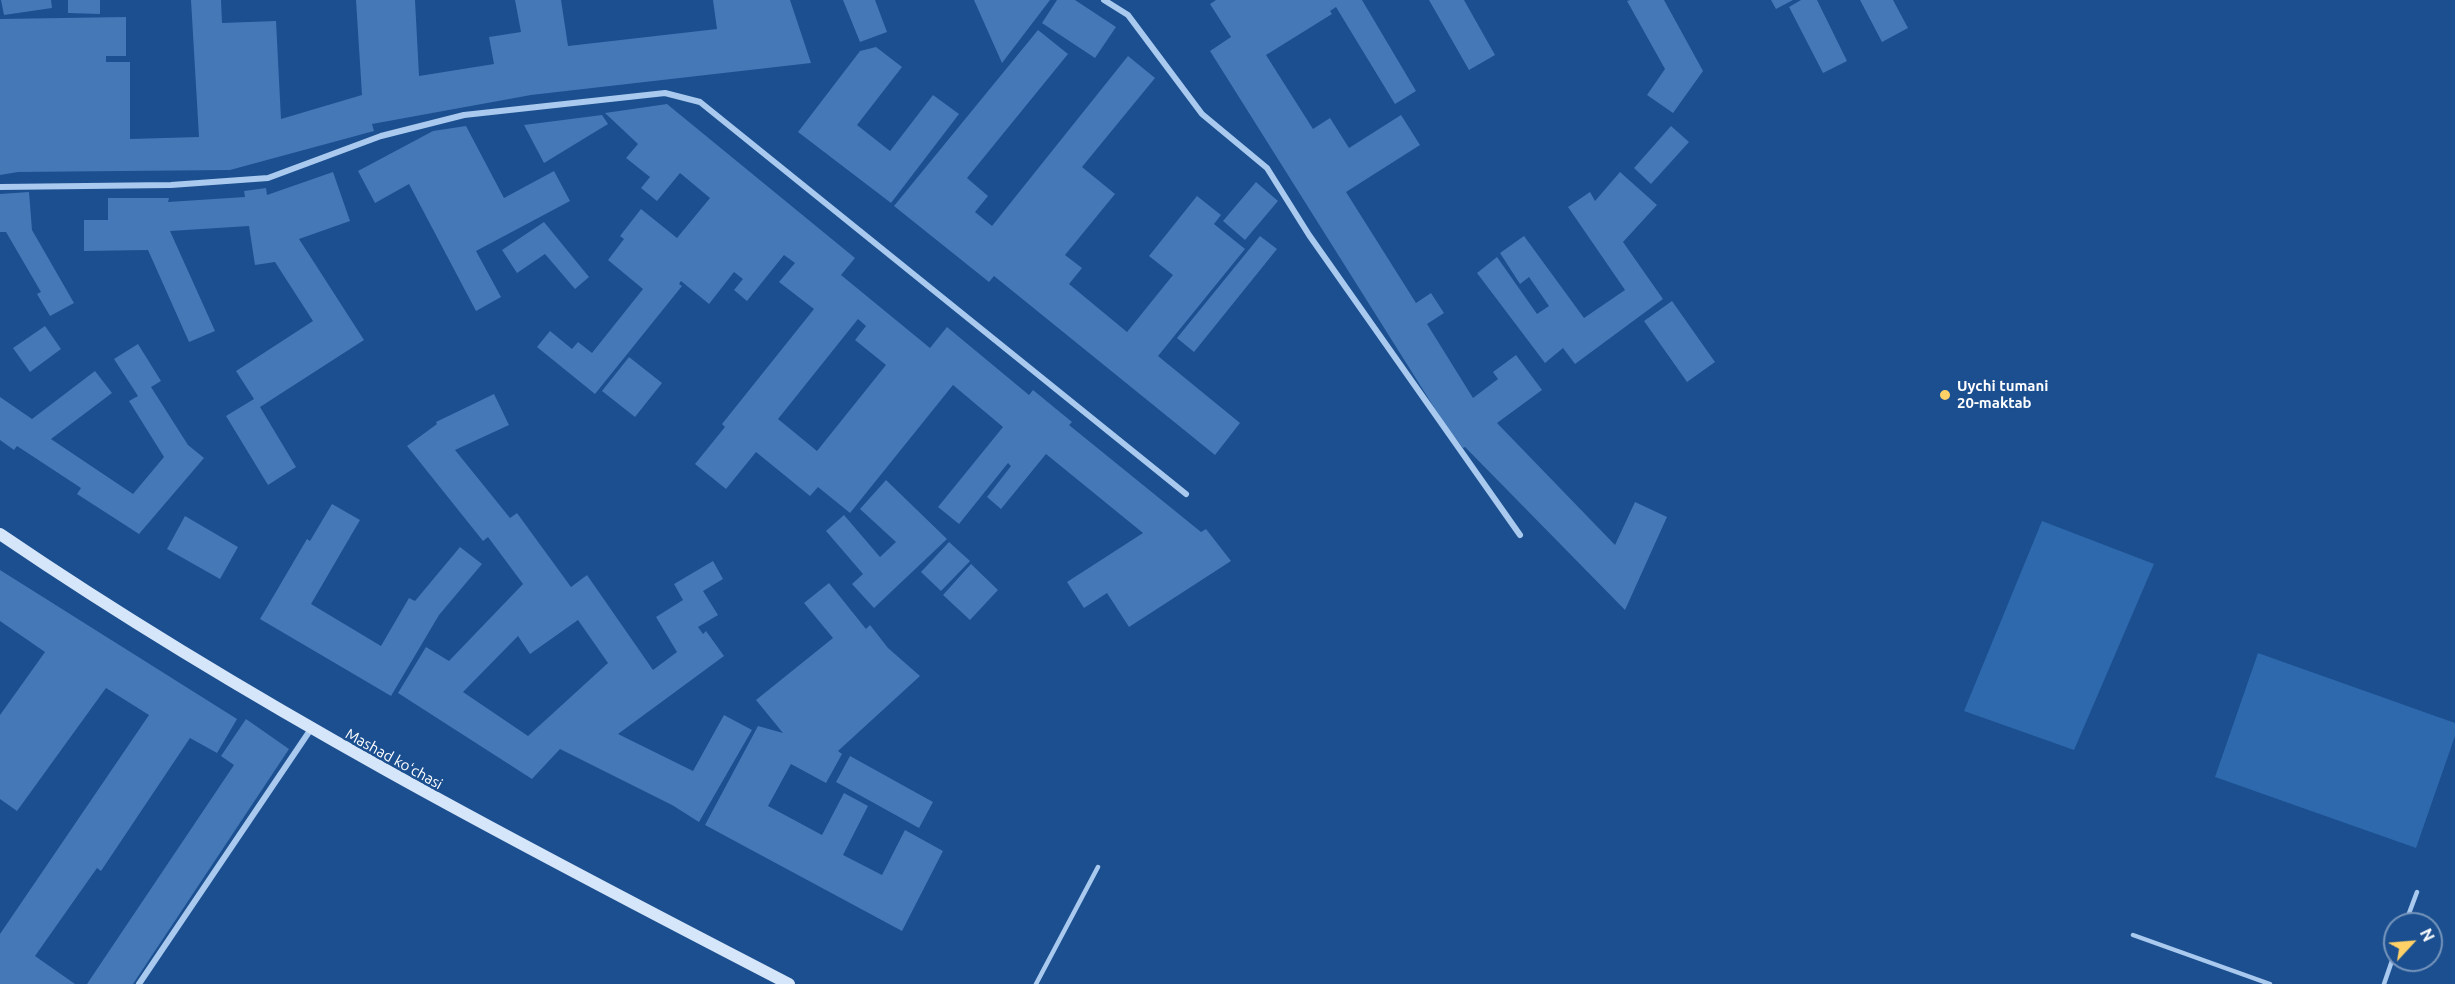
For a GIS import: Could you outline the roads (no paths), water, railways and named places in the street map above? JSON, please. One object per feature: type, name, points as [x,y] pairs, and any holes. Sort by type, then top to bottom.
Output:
[{"type":"street","points":[[1104,0],[1128,15],[1202,114],[1267,168],[1309,234],[1520,535]]},
{"type":"street","points":[[0,187],[171,185],[268,178],[381,136],[464,115],[665,93],[700,102],[1186,494]]},
{"type":"street","name":"Mashad koʻchasi","points":[[0,534],[311,729],[536,854],[789,984]]},
{"type":"street","points":[[140,984],[311,729]]},
{"type":"lane","points":[[1036,984],[1098,867]]},
{"type":"lane","points":[[2410,912],[2417,892]]},
{"type":"lane","points":[[2133,935],[2271,984]]},
{"type":"place","name":"Uychi tumani 20-maktab","points":[[1945,395]]}]
